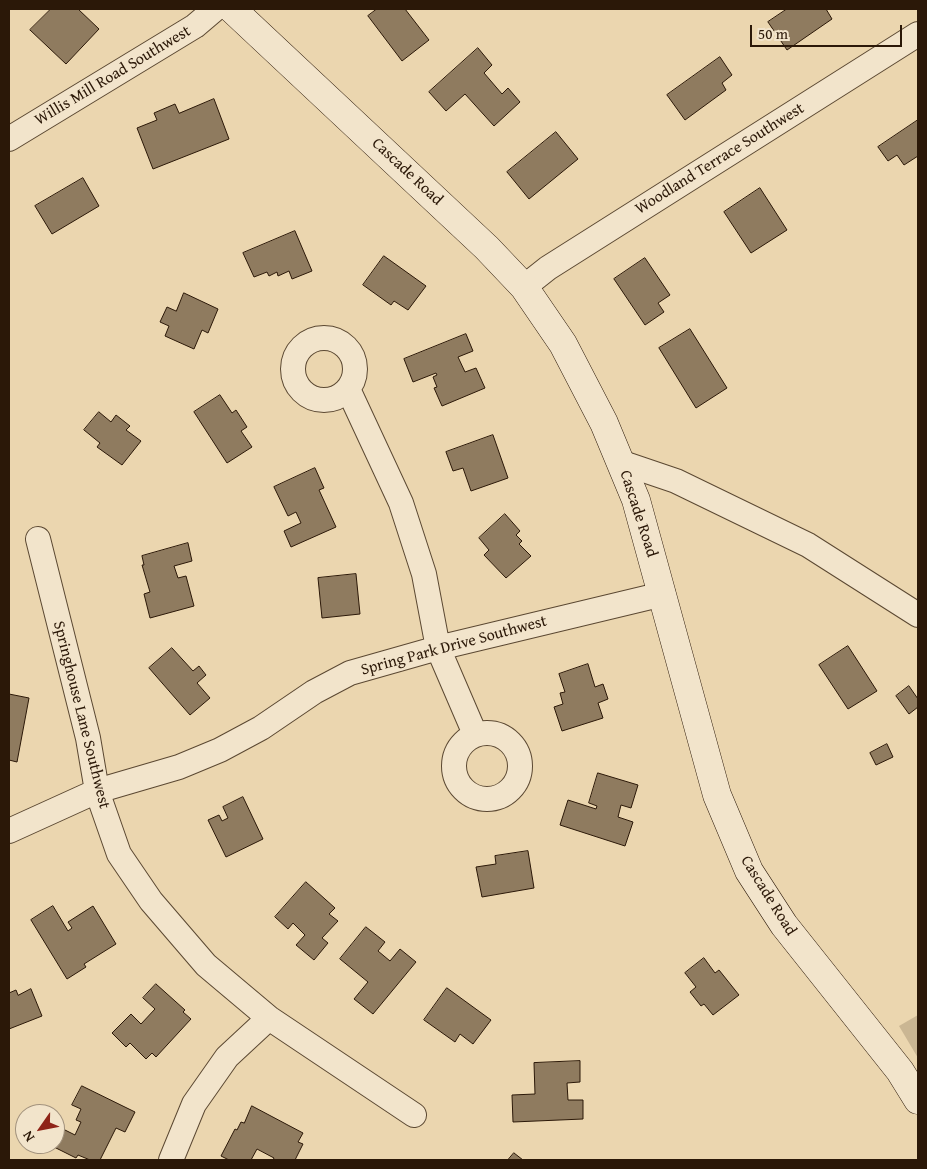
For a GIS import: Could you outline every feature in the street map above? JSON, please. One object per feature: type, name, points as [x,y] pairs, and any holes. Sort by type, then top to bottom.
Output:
[{"type":"main road","name":"Cascade Road","points":[[232,9],[488,248],[524,287],[563,344],[604,423],[636,500],[717,794],[749,870],[784,925],[900,1071],[918,1100]]},
{"type":"street","name":"Willis Mill Road Southwest","points":[[9,139],[195,26],[215,9]]},
{"type":"street","name":"Woodland Terrace Southwest","points":[[524,287],[548,268],[918,34]]},
{"type":"street","points":[[348,389],[401,503],[424,574],[438,648],[475,734]]},
{"type":"street","points":[[620,462],[676,481],[808,545],[918,615]]},
{"type":"street","name":"Springhouse Lane Southwest","points":[[38,539],[88,738],[97,791],[119,854],[151,901],[206,964],[269,1018],[414,1115]]},
{"type":"street","name":"Spring Park Drive Southwest","points":[[9,831],[97,791],[179,767],[220,750],[261,728],[314,692],[350,673],[438,648],[663,594]]},
{"type":"street","points":[[171,1160],[199,1096],[226,1058],[269,1018]]},
{"type":"shaded area","points":[[918,1015],[918,1058],[899,1026]]},
{"type":"building","points":[[51,9],[78,9],[99,29],[66,64],[30,30]]},
{"type":"building","points":[[377,9],[405,9],[429,40],[402,61],[368,16]]},
{"type":"building","points":[[787,9],[826,9],[832,19],[787,50],[768,22]]},
{"type":"building","points":[[478,48],[492,65],[484,73],[502,94],[508,88],[520,102],[494,126],[465,94],[446,111],[429,92]]},
{"type":"building","points":[[720,57],[732,75],[722,83],[726,90],[685,120],[667,95]]},
{"type":"building","points":[[214,99],[229,139],[153,169],[137,128],[157,120],[154,113],[175,104],[179,113]]},
{"type":"building","points":[[918,120],[918,156],[904,165],[897,155],[888,161],[878,147]]},
{"type":"building","points":[[556,132],[578,159],[529,199],[507,172]]},
{"type":"building","points":[[83,178],[99,206],[52,234],[35,206]]},
{"type":"building","points":[[760,188],[787,230],[751,253],[724,212]]},
{"type":"building","points":[[295,231],[312,271],[292,279],[289,271],[278,276],[277,272],[269,276],[267,272],[254,277],[243,253]]},
{"type":"building","points":[[384,256],[426,286],[408,310],[394,301],[391,305],[363,285]]},
{"type":"building","points":[[645,258],[670,295],[658,303],[664,312],[645,325],[614,279]]},
{"type":"building","points":[[184,293],[218,309],[208,333],[202,330],[194,349],[165,336],[169,326],[160,322],[167,307],[176,311]]},
{"type":"building","points":[[690,329],[727,388],[696,408],[659,348]]},
{"type":"building","points":[[466,334],[473,351],[458,357],[465,372],[476,368],[485,388],[442,406],[434,388],[437,387],[433,377],[437,375],[436,373],[413,382],[404,359]]},
{"type":"building","points":[[220,395],[232,413],[236,410],[247,427],[241,431],[252,447],[227,463],[194,412]]},
{"type":"building","points":[[99,412],[111,422],[116,415],[130,426],[126,430],[141,441],[122,465],[97,447],[100,443],[84,430]]},
{"type":"building","points":[[493,435],[508,478],[471,491],[463,468],[453,471],[446,452]]},
{"type":"building","points":[[315,468],[324,488],[319,490],[336,527],[291,547],[284,531],[301,523],[296,512],[288,516],[274,487]]},
{"type":"building","points":[[505,514],[520,531],[516,535],[522,541],[519,544],[531,556],[506,578],[484,555],[489,550],[479,538]]},
{"type":"building","points":[[188,543],[192,561],[174,566],[178,578],[186,576],[194,606],[150,618],[144,594],[150,592],[142,565],[144,565],[142,556]]},
{"type":"building","points":[[356,574],[360,614],[322,618],[318,578]]},
{"type":"building","points":[[848,646],[877,691],[848,709],[819,665]]},
{"type":"building","points":[[172,648],[193,671],[199,666],[206,675],[197,683],[210,698],[190,715],[149,668]]},
{"type":"building","points":[[588,664],[595,687],[603,684],[608,699],[598,703],[603,718],[562,731],[554,707],[563,704],[560,693],[565,692],[559,674]]},
{"type":"building","points":[[909,686],[918,699],[918,707],[909,714],[896,696]]},
{"type":"building","points":[[9,694],[29,698],[17,762],[9,760]]},
{"type":"building","points":[[887,744],[893,757],[876,765],[870,753]]},
{"type":"building","points":[[598,773],[638,785],[631,808],[621,805],[618,817],[633,822],[625,846],[560,825],[568,800],[596,809],[597,806],[589,803]]},
{"type":"building","points":[[243,797],[263,839],[226,857],[208,820],[219,815],[222,821],[228,818],[223,807]]},
{"type":"building","points":[[528,851],[534,888],[482,897],[476,867],[496,864],[495,856]]},
{"type":"building","points":[[306,882],[335,908],[329,914],[338,921],[322,938],[328,943],[314,960],[296,945],[305,935],[293,923],[288,929],[275,917]]},
{"type":"building","points":[[53,906],[68,931],[72,928],[68,922],[93,906],[116,944],[84,964],[86,967],[67,979],[31,920]]},
{"type":"building","points":[[366,927],[385,942],[378,951],[390,961],[400,949],[416,962],[373,1014],[354,999],[368,982],[340,959]]},
{"type":"building","points":[[704,958],[715,973],[719,970],[739,995],[713,1015],[704,1004],[701,1006],[690,992],[696,987],[685,973]]},
{"type":"building","points":[[156,984],[185,1010],[183,1012],[191,1019],[156,1057],[152,1053],[146,1059],[130,1043],[126,1047],[112,1033],[131,1014],[141,1024],[155,1009],[143,998]]},
{"type":"building","points":[[447,988],[491,1020],[473,1044],[460,1034],[455,1042],[424,1020]]},
{"type":"building","points":[[31,989],[42,1016],[9,1029],[9,993],[16,990],[18,995]]},
{"type":"building","points":[[580,1061],[580,1082],[567,1083],[568,1100],[583,1100],[583,1119],[513,1122],[512,1095],[535,1094],[534,1063]]},
{"type":"building","points":[[82,1086],[135,1112],[125,1132],[116,1128],[100,1160],[90,1160],[78,1155],[76,1158],[65,1152],[65,1130],[75,1135],[81,1122],[76,1120],[81,1109],[72,1105]]},
{"type":"building","points":[[252,1106],[303,1133],[298,1142],[303,1144],[295,1160],[273,1160],[274,1158],[257,1149],[251,1160],[229,1160],[221,1156],[235,1129],[237,1130],[241,1122],[244,1123]]},
{"type":"building","points":[[514,1153],[523,1160],[508,1160]]}]
